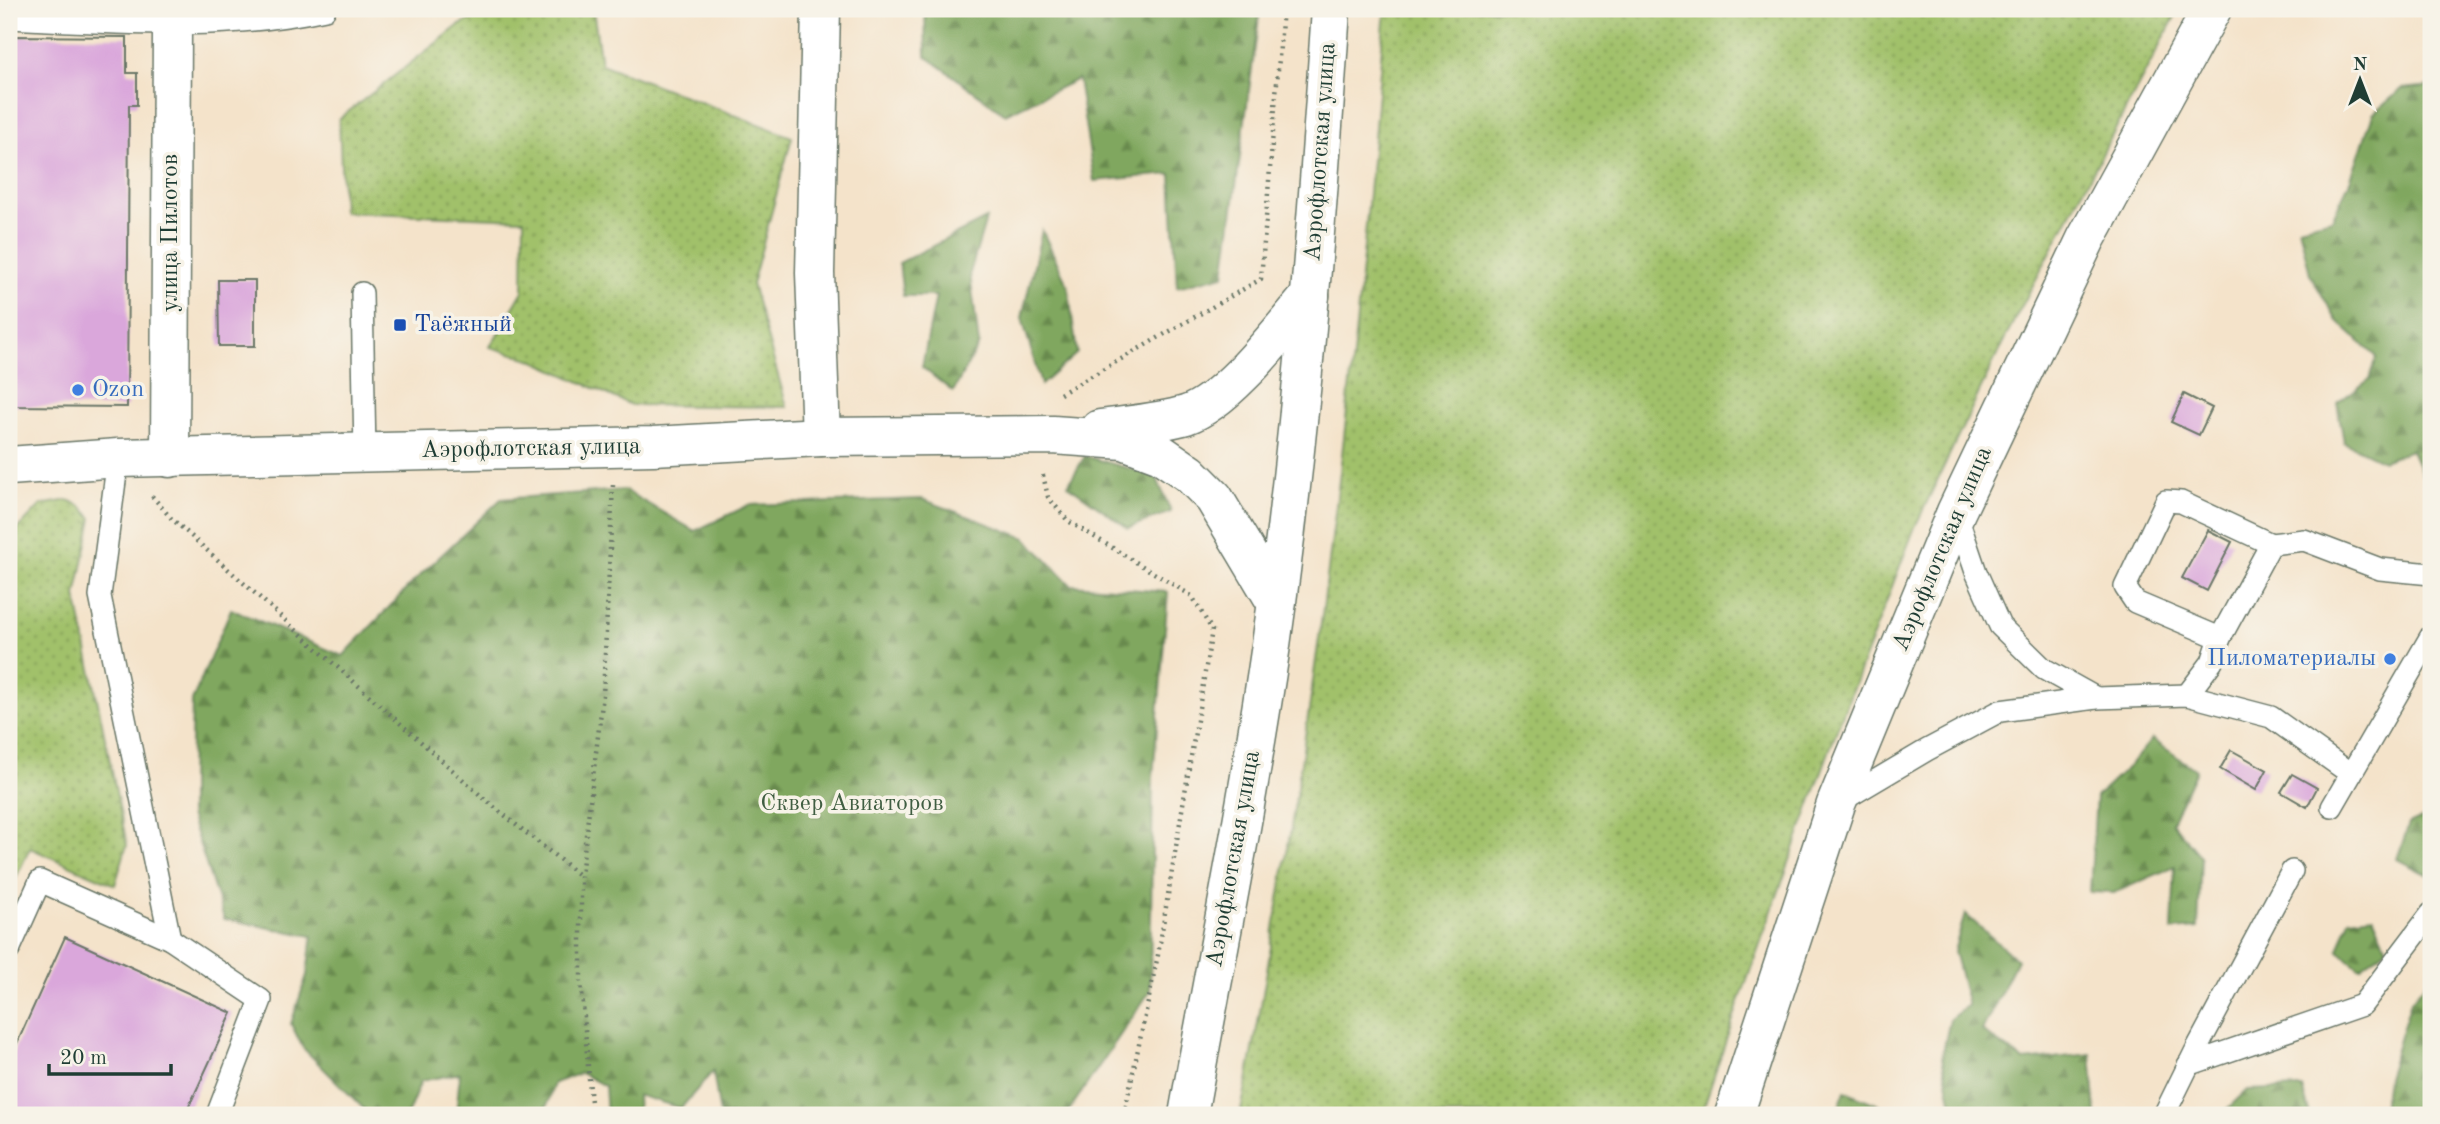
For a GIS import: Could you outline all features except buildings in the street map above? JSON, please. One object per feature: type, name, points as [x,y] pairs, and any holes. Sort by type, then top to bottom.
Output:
[{"type":"street","points":[[821,9],[815,273],[821,437]]},
{"type":"street","name":"Аэрофлотская улица","points":[[1188,1115],[1237,844],[1276,603],[1297,435],[1317,224],[1331,9]]},
{"type":"street","name":"Аэрофлотская улица","points":[[1734,1115],[1836,804],[1955,512],[2086,239],[2212,9]]},
{"type":"street","name":"улица Пилотов","points":[[169,17],[170,458]]},
{"type":"street","name":"Аэрофлотская улица","points":[[1043,435],[1166,419],[1186,415],[1206,406],[1255,361],[1310,296]]},
{"type":"street","name":"Аэрофлотская улица","points":[[9,466],[118,458],[653,446],[821,437],[1043,435],[1124,440],[1161,454],[1190,474],[1214,498],[1276,603]]},
{"type":"lane","points":[[9,18],[286,18],[325,9]]},
{"type":"lane","points":[[362,293],[365,454]]},
{"type":"lane","points":[[118,458],[100,596],[170,939]]},
{"type":"lane","points":[[2220,638],[2135,602],[2125,587],[2166,501],[2180,502],[2271,544],[2304,540],[2380,569],[2431,574]]},
{"type":"lane","points":[[1955,512],[1976,572],[2000,626],[2044,669],[2096,698]]},
{"type":"lane","points":[[2187,695],[2212,662],[2220,638],[2271,544]]},
{"type":"lane","points":[[2332,807],[2431,636]]},
{"type":"lane","points":[[1836,804],[2000,711],[2096,698],[2187,695],[2271,717],[2351,774]]},
{"type":"lane","points":[[2164,1115],[2292,872]]},
{"type":"lane","points":[[9,950],[40,881],[170,939],[261,1000],[217,1115]]},
{"type":"lane","points":[[2188,1065],[2362,1005],[2431,914]]},
{"type":"path","points":[[1124,1115],[1158,956],[1212,630],[1192,596],[1069,521],[1048,497],[1043,435],[1045,402],[1261,279],[1283,9]]},
{"type":"path","points":[[118,458],[171,518],[488,802],[581,876]]},
{"type":"path","points":[[592,1115],[581,981],[581,876],[603,695],[613,477]]},
{"type":"green space","points":[[492,9],[593,9],[601,64],[792,137],[752,284],[787,407],[631,405],[530,359],[490,347],[523,291],[524,219],[343,212],[339,119],[458,26]]},
{"type":"green space","points":[[925,9],[1260,9],[1224,275],[1177,287],[1171,174],[1094,181],[1078,79],[1005,114],[926,56]]},
{"type":"green space","points":[[1385,9],[2179,9],[2006,336],[1915,527],[1836,732],[1701,1115],[1240,1115],[1298,784],[1329,563],[1366,231]]},
{"type":"green space","points":[[2431,86],[2431,475],[2422,475],[2411,450],[2383,461],[2344,442],[2337,403],[2370,379],[2377,357],[2337,321],[2310,274],[2299,227],[2332,219],[2350,181],[2373,114],[2402,89]]},
{"type":"green space","points":[[986,219],[970,273],[979,344],[953,392],[922,367],[936,296],[903,296],[899,263]]},
{"type":"green space","points":[[1042,230],[1068,286],[1077,353],[1041,385],[1022,318]]},
{"type":"green space","points":[[1085,456],[1156,476],[1171,512],[1128,528],[1068,485]]},
{"type":"green space","name":"Сквер Авиаторов","points":[[624,490],[695,531],[749,505],[922,499],[1026,538],[1071,585],[1168,592],[1153,777],[1150,991],[1066,1115],[720,1115],[713,1071],[681,1108],[637,1095],[638,1115],[607,1115],[605,1086],[581,1073],[554,1083],[544,1115],[456,1115],[460,1073],[421,1081],[407,1115],[370,1115],[303,1048],[291,1024],[307,975],[312,936],[224,919],[190,815],[192,701],[231,609],[343,656],[414,581],[501,499]]},
{"type":"green space","points":[[68,500],[81,506],[92,518],[76,596],[127,845],[115,885],[30,848],[9,892],[9,550],[18,529],[41,505]]},
{"type":"green space","points":[[2152,739],[2196,770],[2172,822],[2201,857],[2198,928],[2172,930],[2175,866],[2114,893],[2090,892],[2096,797],[2130,765]]},
{"type":"green space","points":[[2431,814],[2431,872],[2428,875],[2397,859],[2409,824]]},
{"type":"green space","points":[[1965,914],[2017,960],[1982,1031],[2024,1061],[2091,1054],[2096,1115],[1954,1115],[1942,1057],[1950,1019],[1968,1005],[1954,951]]},
{"type":"green space","points":[[2373,916],[2387,948],[2360,968],[2338,950],[2349,919]]},
{"type":"green space","points":[[2431,976],[2431,1115],[2382,1115],[2387,1078],[2411,1001]]},
{"type":"green space","points":[[2302,1088],[2310,1115],[2221,1115],[2247,1090]]},
{"type":"green space","points":[[1845,1091],[1891,1110],[1894,1115],[1836,1115]]},
{"type":"place","name":"Таёжный","points":[[400,325]]},
{"type":"place","name":"Ozon","points":[[78,390]]},
{"type":"place","name":"Пиломатериалы","points":[[2390,659]]}]
